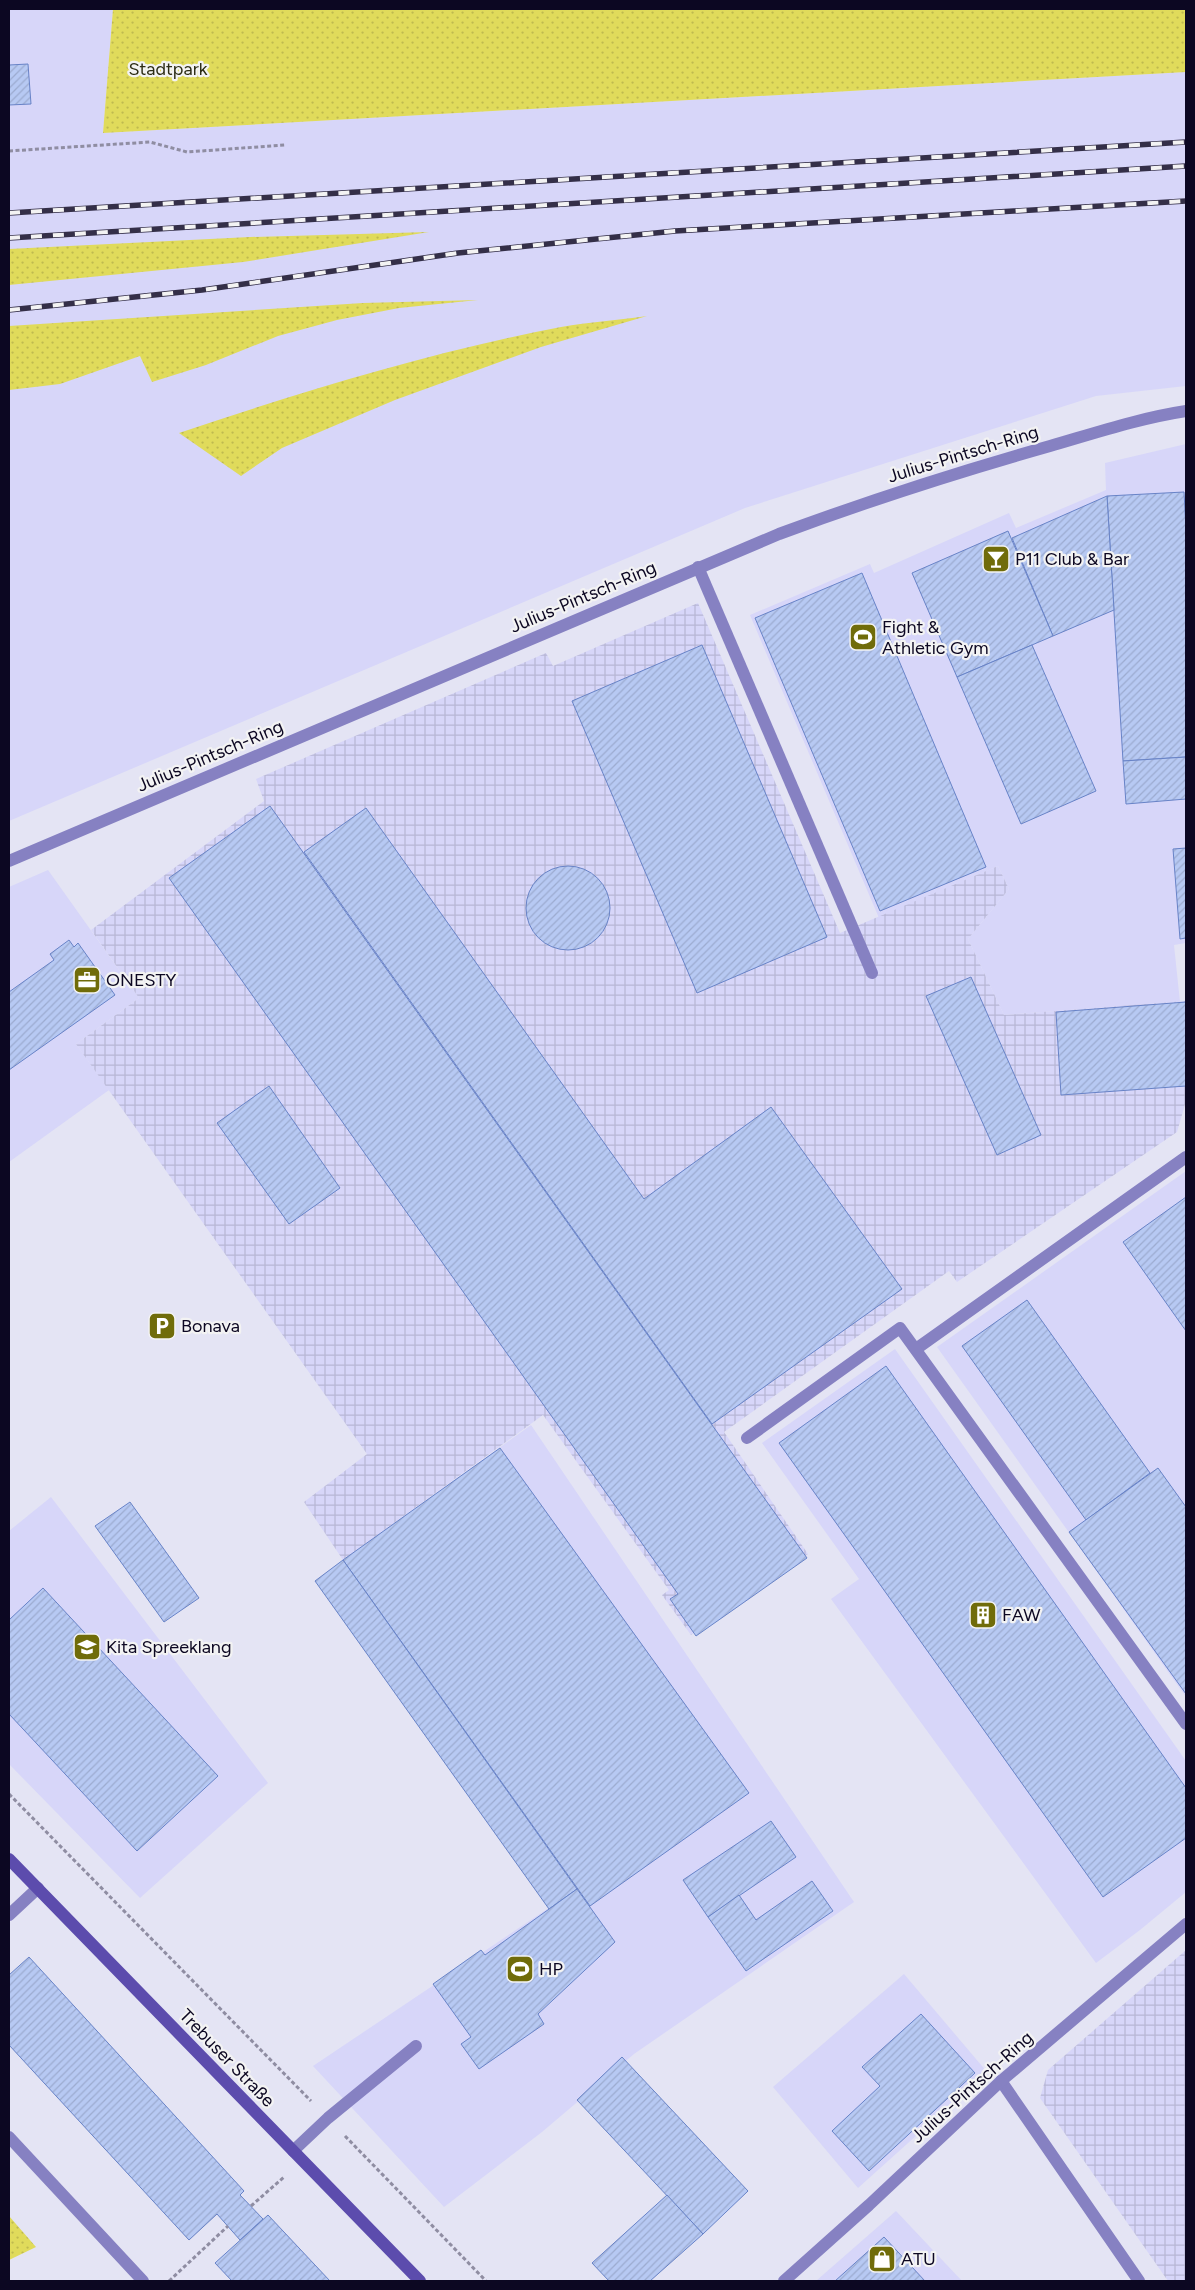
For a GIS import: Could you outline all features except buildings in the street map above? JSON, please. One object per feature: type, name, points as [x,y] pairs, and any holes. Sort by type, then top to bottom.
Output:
[{"type":"street","name":"Julius-Pintsch-Ring","points":[[9,861],[698,567],[848,508],[964,470],[1120,426],[1186,412]]},
{"type":"street","points":[[698,567],[872,973]]},
{"type":"street","points":[[916,1349],[1186,1158]]},
{"type":"street","points":[[747,1438],[900,1328],[1186,1724]]},
{"type":"street","name":"Trebuser Straße","points":[[9,1859],[420,2281]]},
{"type":"street","points":[[9,1915],[38,1888]]},
{"type":"street","name":"Julius-Pintsch-Ring","points":[[784,2281],[869,2205],[1001,2081],[1186,1924]]},
{"type":"street","points":[[293,2151],[328,2118],[416,2046]]},
{"type":"street","points":[[1001,2081],[1139,2281]]},
{"type":"street","points":[[9,2138],[143,2281]]},
{"type":"path","points":[[9,151],[150,142],[187,152],[285,145]]},
{"type":"path","points":[[9,1794],[135,1920],[486,2281]]},
{"type":"path","points":[[251,2206],[303,2161]]},
{"type":"path","points":[[169,2281],[228,2226]]},
{"type":"shaded area","points":[[9,9],[113,9],[103,133],[1186,72],[1186,386],[1096,396],[745,508],[9,821]]},
{"type":"shaded area","points":[[1186,444],[1186,943],[1174,945],[1180,1002],[1004,1015],[968,939],[1009,889],[998,866],[879,918],[750,615],[870,564],[874,573],[1009,513],[1016,528],[1106,490],[1105,463]]},
{"type":"shaded area","points":[[698,603],[840,933],[998,866],[1009,889],[968,939],[1004,1015],[1186,1001],[1186,1101],[1177,1132],[957,1282],[949,1271],[724,1432],[808,1554],[691,1635],[662,1595],[669,1590],[543,1415],[343,1560],[304,1502],[367,1454],[76,1044],[139,998],[91,930],[264,801],[256,779],[546,653],[553,666]]},
{"type":"shaded area","points":[[48,870],[139,998],[76,1044],[109,1090],[9,1162],[9,887]]},
{"type":"shaded area","points":[[1186,1171],[1186,1697],[937,1347]]},
{"type":"shaded area","name":"FAW","points":[[895,1349],[1186,1761],[1186,1892],[1096,1963],[831,1599],[859,1579],[762,1443]]},
{"type":"shaded area","points":[[531,1425],[854,1902],[634,2054],[542,2132],[444,2207],[313,2066],[577,1889],[343,1560]]},
{"type":"shaded area","name":"Kita Spreeklang","points":[[51,1497],[268,1783],[140,1898],[9,1764],[9,1531]]},
{"type":"shaded area","points":[[1186,1950],[1186,2281],[1168,2281],[1040,2098],[1048,2070]]},
{"type":"shaded area","points":[[904,1974],[987,2072],[858,2188],[773,2087]]},
{"type":"shaded area","points":[[896,2211],[962,2281],[816,2281]]},
{"type":"green space","name":"Stadtpark","points":[[113,9],[1186,9],[1186,72],[103,133]]},
{"type":"green space","points":[[429,232],[243,262],[9,285],[9,249],[250,237]]},
{"type":"green space","points":[[478,300],[399,308],[337,320],[278,336],[206,365],[152,382],[140,356],[60,384],[9,390],[9,326],[363,303]]},
{"type":"green space","points":[[647,316],[541,347],[395,400],[282,448],[241,476],[179,433],[273,402],[416,360],[464,348],[561,327]]},
{"type":"green space","points":[[9,2216],[36,2247],[9,2260]]},
{"type":"railway","points":[[9,213],[1186,142]]},
{"type":"railway","points":[[9,238],[1186,166]]},
{"type":"railway","points":[[9,310],[202,290],[458,253],[675,231],[1186,201]]},
{"type":"place","name":"P11 Club & Bar","points":[[996,559]]},
{"type":"place","name":"Fight & Athletic Gym","points":[[863,637]]},
{"type":"place","name":"ONESTY","points":[[87,980]]},
{"type":"place","name":"Bonava","points":[[162,1326]]},
{"type":"place","name":"FAW","points":[[983,1615]]},
{"type":"place","name":"Kita Spreeklang","points":[[87,1647]]},
{"type":"place","name":"HP","points":[[520,1969]]},
{"type":"place","name":"ATU","points":[[882,2259]]}]
